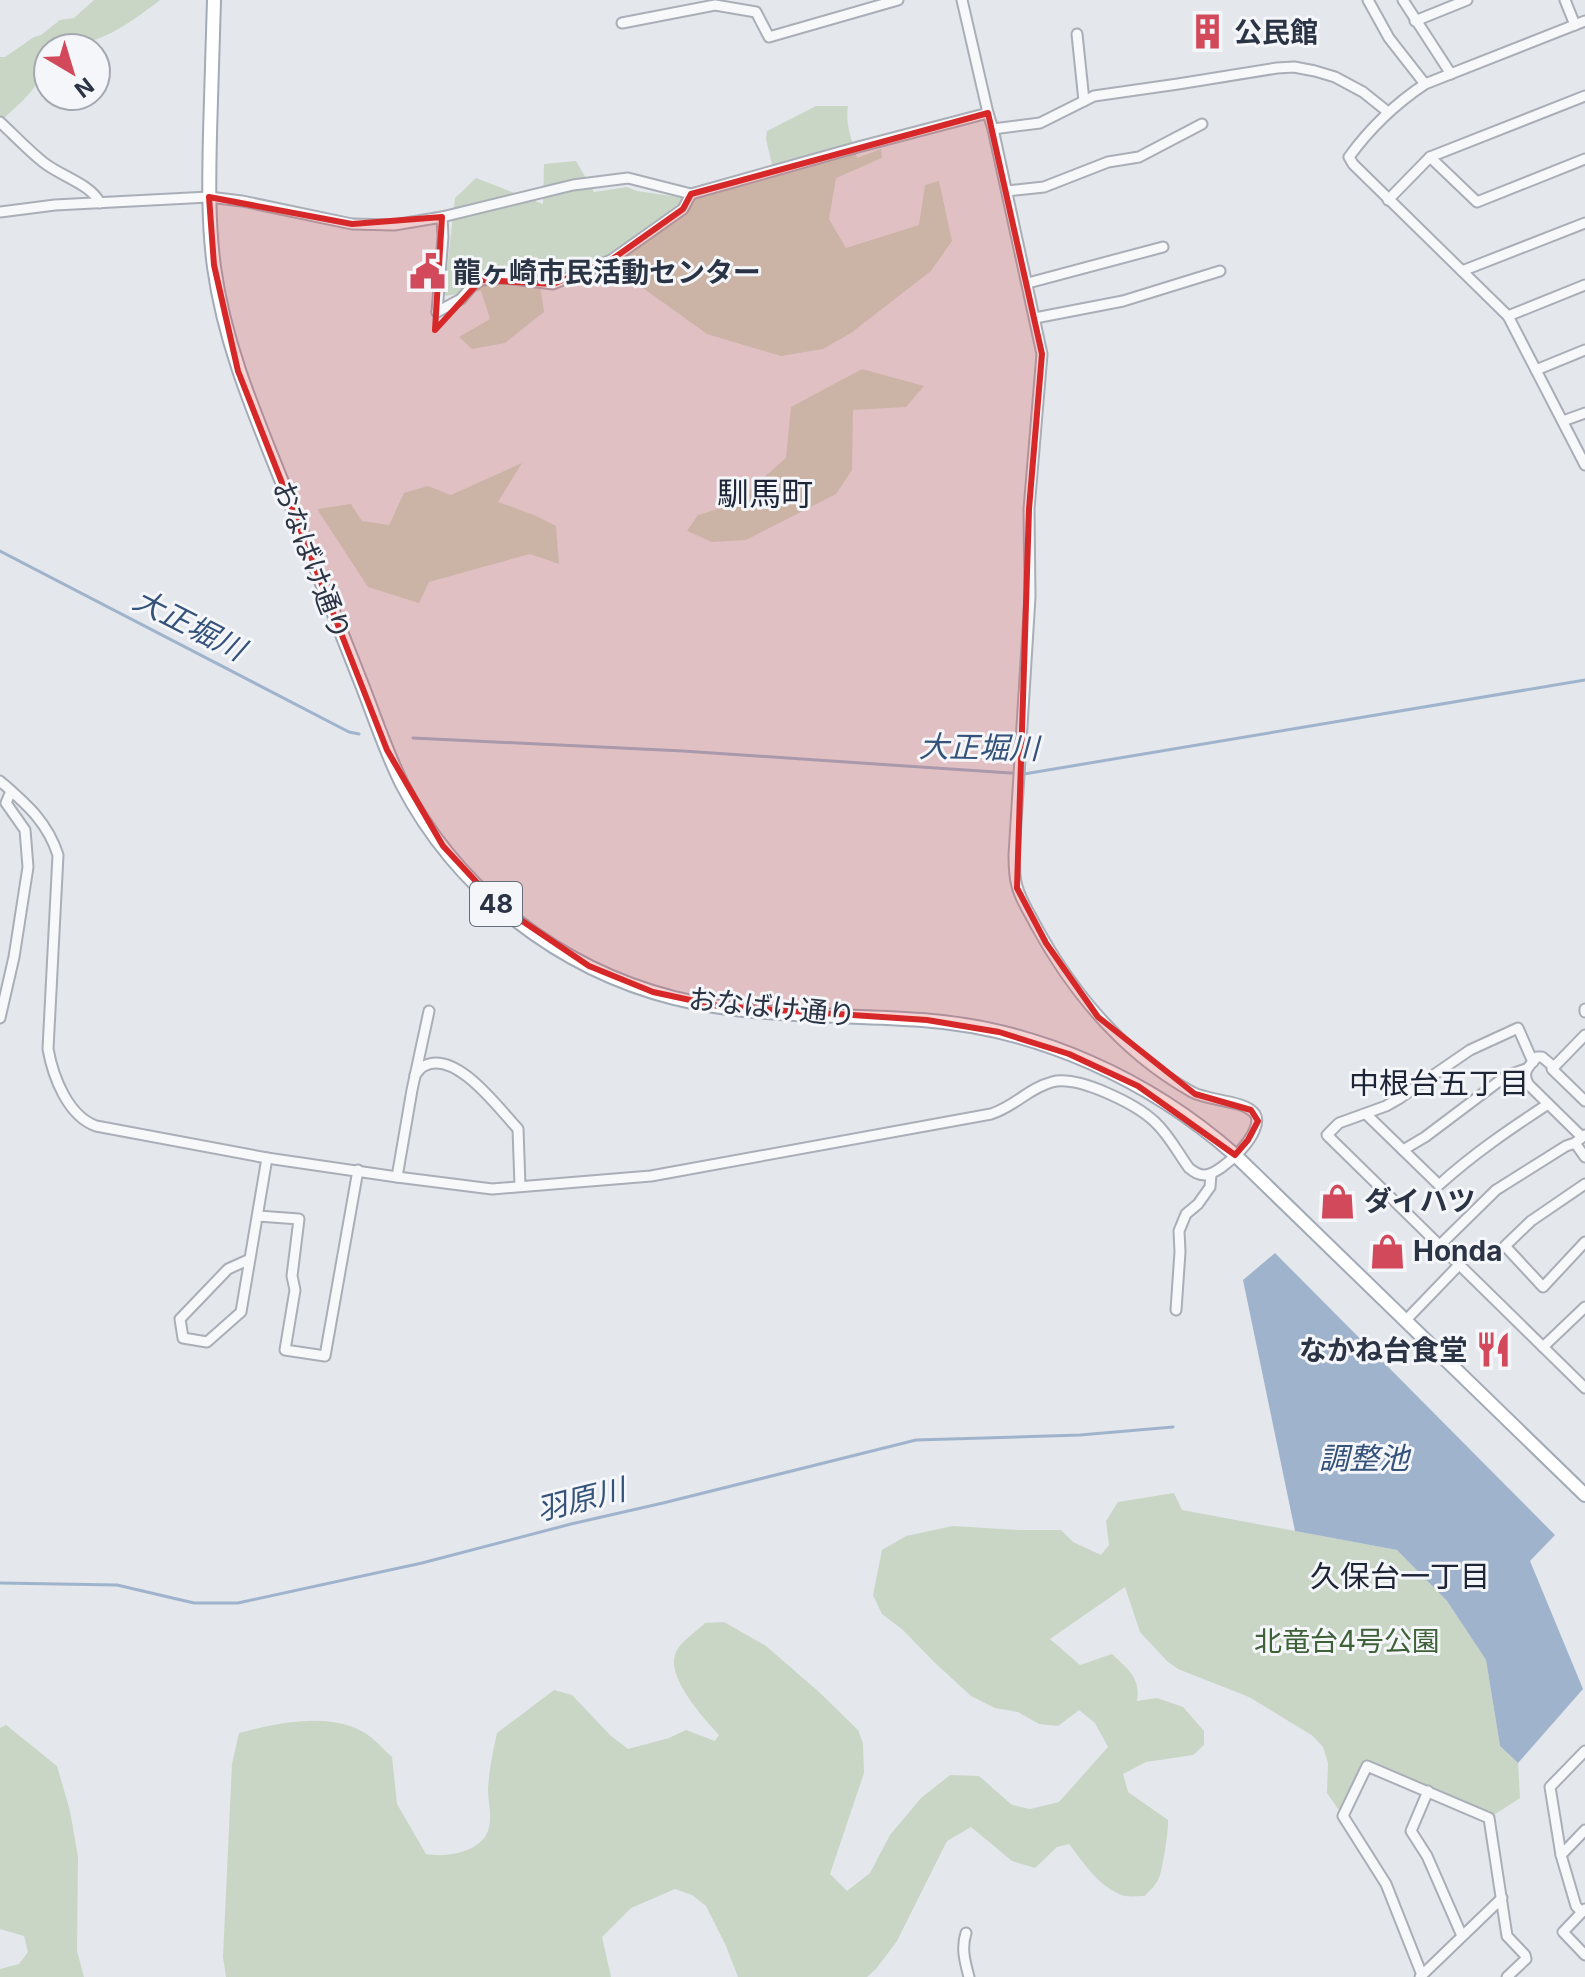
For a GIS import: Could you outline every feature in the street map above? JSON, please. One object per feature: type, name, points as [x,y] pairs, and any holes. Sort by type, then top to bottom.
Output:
[{"type":"main road","name":"おなばけ通り","points":[[214,0],[209,197],[211,245],[231,348],[252,408],[402,783],[443,846],[479,888],[515,920],[560,950],[616,978],[676,998],[768,1011],[927,1020],[971,1026],[1048,1046],[1093,1063],[1162,1098],[1235,1155],[1583,1488]]},
{"type":"street","points":[[622,23],[715,5],[756,12],[769,37],[898,0]]},
{"type":"street","points":[[0,781],[42,821],[58,855],[48,1049],[55,1077],[75,1111],[86,1122],[96,1126],[267,1158],[492,1189],[651,1176],[991,1114],[1006,1109],[1042,1086],[1067,1080],[1094,1088],[1153,1120],[1189,1168],[1199,1174],[1211,1174],[1223,1168],[1254,1134],[1258,1121],[1251,1110],[1195,1094],[1167,1076],[1098,1017],[1046,943],[1017,888],[1019,774],[1030,597],[1029,509],[1042,354],[962,0]]},
{"type":"street","points":[[1368,0],[1389,38],[1425,84]]},
{"type":"street","points":[[1403,0],[1451,74]]},
{"type":"street","points":[[1415,21],[1467,0]]},
{"type":"street","points":[[1565,0],[1580,23],[1425,84],[1388,112],[1349,157],[1388,200],[1508,316],[1585,465]]},
{"type":"street","points":[[1077,34],[1084,101]]},
{"type":"street","points":[[993,129],[1040,123],[1094,96],[1260,69],[1294,67],[1351,84],[1388,112]]},
{"type":"street","points":[[1388,200],[1430,157],[1585,96]]},
{"type":"street","points":[[0,212],[55,205],[209,197],[352,224],[394,225],[442,217],[573,185],[628,178],[691,194],[988,113]]},
{"type":"street","points":[[0,122],[43,162],[96,194],[100,203]]},
{"type":"street","points":[[1007,191],[1044,187],[1108,162],[1139,157],[1202,124]]},
{"type":"street","points":[[1430,157],[1477,202],[1585,159]]},
{"type":"street","points":[[442,217],[437,312],[461,299],[481,280],[505,278],[553,284],[611,260],[683,209],[691,194]]},
{"type":"street","points":[[1462,271],[1585,223]]},
{"type":"street","points":[[1028,283],[1163,247]]},
{"type":"street","points":[[1035,318],[1123,301],[1220,271]]},
{"type":"street","points":[[1508,316],[1585,285]]},
{"type":"street","points":[[1536,370],[1585,350]]},
{"type":"street","points":[[1563,421],[1585,413]]},
{"type":"street","points":[[0,1018],[14,957],[28,867],[25,830],[6,803],[11,791]]},
{"type":"street","points":[[397,1177],[429,1011]]},
{"type":"street","points":[[1585,1157],[1581,1138],[1525,1079],[1529,1065],[1518,1028],[1470,1050],[1416,1089],[1386,1106],[1339,1123],[1327,1135],[1585,1388]]},
{"type":"street","points":[[1554,1067],[1585,1035]]},
{"type":"street","points":[[1403,1150],[1537,1057],[1542,1057],[1554,1067],[1552,1069],[1585,1101]]},
{"type":"street","points":[[415,1075],[425,1065],[440,1063],[457,1068],[518,1129],[520,1186]]},
{"type":"street","points":[[1366,1114],[1439,1185],[1503,1133],[1548,1104]]},
{"type":"street","points":[[1440,1245],[1496,1190],[1581,1138]]},
{"type":"street","points":[[250,1259],[228,1269],[180,1319],[183,1338],[207,1342],[241,1312],[258,1216],[267,1158]]},
{"type":"street","points":[[258,1216],[299,1219],[292,1276],[295,1290],[285,1350],[325,1356],[358,1170]]},
{"type":"street","points":[[1176,1310],[1179,1231],[1186,1214],[1210,1187],[1211,1174]]},
{"type":"street","points":[[1585,1184],[1531,1221],[1505,1246],[1543,1287],[1585,1242]]},
{"type":"street","points":[[1406,1320],[1459,1265]]},
{"type":"street","points":[[1543,1347],[1585,1307]]},
{"type":"street","points":[[1585,1751],[1550,1787],[1561,1855],[1576,1906],[1583,1910],[1563,1932],[1585,1955]]},
{"type":"street","points":[[1502,1898],[1421,1976],[1386,1884],[1343,1816],[1367,1766],[1489,1818],[1502,1898],[1507,1936],[1526,1959],[1507,1977]]},
{"type":"street","points":[[1428,1791],[1411,1831],[1427,1856],[1462,1936]]},
{"type":"street","points":[[1561,1855],[1585,1830]]},
{"type":"street","points":[[966,1933],[964,1953],[969,1977]]},
{"type":"highlighted area","points":[[988,113],[1042,354],[1029,509],[1017,888],[1046,943],[1098,1017],[1195,1094],[1251,1110],[1258,1121],[1248,1140],[1235,1155],[1138,1086],[1069,1054],[999,1032],[927,1020],[718,1006],[653,992],[589,966],[497,904],[443,846],[387,750],[238,371],[214,265],[209,197],[352,224],[442,217],[435,330],[481,280],[553,284],[611,260],[683,209],[691,194]]},
{"type":"green space","points":[[94,0],[160,0],[111,32],[45,32],[60,20],[74,18]]},
{"type":"green space","points":[[32,38],[32,91],[0,119],[0,57],[5,57]]},
{"type":"green space","points":[[816,106],[848,106],[848,126],[857,158],[881,149],[882,158],[836,178],[829,219],[846,248],[919,225],[925,185],[939,181],[952,241],[931,271],[851,333],[823,349],[781,356],[707,334],[636,283],[612,277],[538,271],[544,312],[505,343],[472,349],[459,337],[490,319],[481,291],[444,296],[455,198],[476,178],[543,204],[544,164],[576,161],[594,192],[627,187],[692,199],[775,177],[767,131]]},
{"type":"green space","points":[[862,369],[924,386],[906,407],[853,410],[852,470],[836,494],[746,540],[712,542],[687,531],[698,515],[732,505],[786,458],[791,407]]},
{"type":"green space","points":[[522,463],[498,502],[556,526],[559,564],[530,554],[429,582],[419,603],[368,587],[317,509],[351,504],[362,521],[389,525],[404,493],[428,486],[451,495]]},
{"type":"green space","name":"北竜台4号公園","points":[[1174,1493],[1182,1510],[1397,1550],[1447,1601],[1486,1660],[1500,1746],[1518,1763],[1520,1798],[1489,1818],[1368,1766],[1343,1816],[1327,1793],[1328,1763],[1323,1747],[1313,1736],[1249,1697],[1178,1669],[1167,1661],[1140,1632],[1125,1587],[1050,1639],[1080,1665],[1112,1654],[1135,1680],[1137,1701],[1157,1698],[1183,1707],[1204,1731],[1204,1745],[1193,1755],[1146,1762],[1123,1774],[1128,1792],[1168,1820],[1160,1876],[1145,1896],[1125,1896],[1108,1888],[1069,1844],[1057,1847],[1035,1868],[1012,1861],[971,1827],[947,1841],[897,1941],[867,1977],[738,1977],[706,1906],[692,1895],[675,1889],[631,1908],[602,1937],[611,1977],[226,1977],[223,1957],[232,1764],[239,1733],[302,1721],[334,1722],[363,1732],[392,1757],[397,1804],[426,1854],[454,1854],[472,1848],[486,1836],[490,1818],[488,1794],[491,1761],[497,1733],[554,1690],[572,1695],[610,1735],[628,1749],[686,1730],[715,1741],[719,1735],[688,1698],[674,1664],[680,1646],[705,1623],[724,1622],[766,1646],[858,1730],[863,1743],[864,1773],[830,1874],[847,1891],[870,1873],[890,1835],[921,1798],[950,1775],[979,1776],[1012,1805],[1030,1809],[1059,1802],[1108,1747],[1095,1723],[1079,1710],[1058,1726],[1039,1724],[1018,1712],[995,1708],[971,1696],[903,1630],[882,1614],[873,1595],[882,1550],[906,1536],[953,1526],[1061,1530],[1073,1542],[1101,1555],[1109,1545],[1106,1521],[1118,1502]]},
{"type":"green space","points":[[6,1725],[57,1766],[70,1811],[78,1857],[77,1951],[84,1977],[0,1977],[0,1969],[19,1964],[28,1952],[24,1936],[0,1929],[0,1728]]},
{"type":"water","name":"調整池","points":[[1275,1253],[1555,1535],[1530,1561],[1583,1689],[1518,1763],[1500,1746],[1486,1660],[1447,1601],[1397,1550],[1295,1531],[1243,1280]]},
{"type":"waterway","name":"大正堀川","points":[[0,551],[349,732],[359,734]]},
{"type":"waterway","name":"大正堀川","points":[[413,738],[683,751],[1024,774],[1585,680]]},
{"type":"waterway","name":"羽原川","points":[[0,1583],[117,1585],[194,1603],[238,1603],[422,1563],[916,1440],[1080,1435],[1173,1427]]},
{"type":"place","name":"公民館","points":[[1208,32]]},
{"type":"place","name":"龍ヶ崎市民活動センター","points":[[427,272]]},
{"type":"place","name":"ダイハツ","points":[[1338,1201]]},
{"type":"place","name":"Honda","points":[[1387,1251]]},
{"type":"place","name":"なかね台食堂","points":[[1493,1350]]},
{"type":"district","name":"馴馬町","points":[[765,494]]},
{"type":"district","name":"中根台五丁目","points":[[1439,1084]]},
{"type":"district","name":"久保台一丁目","points":[[1400,1577]]}]
